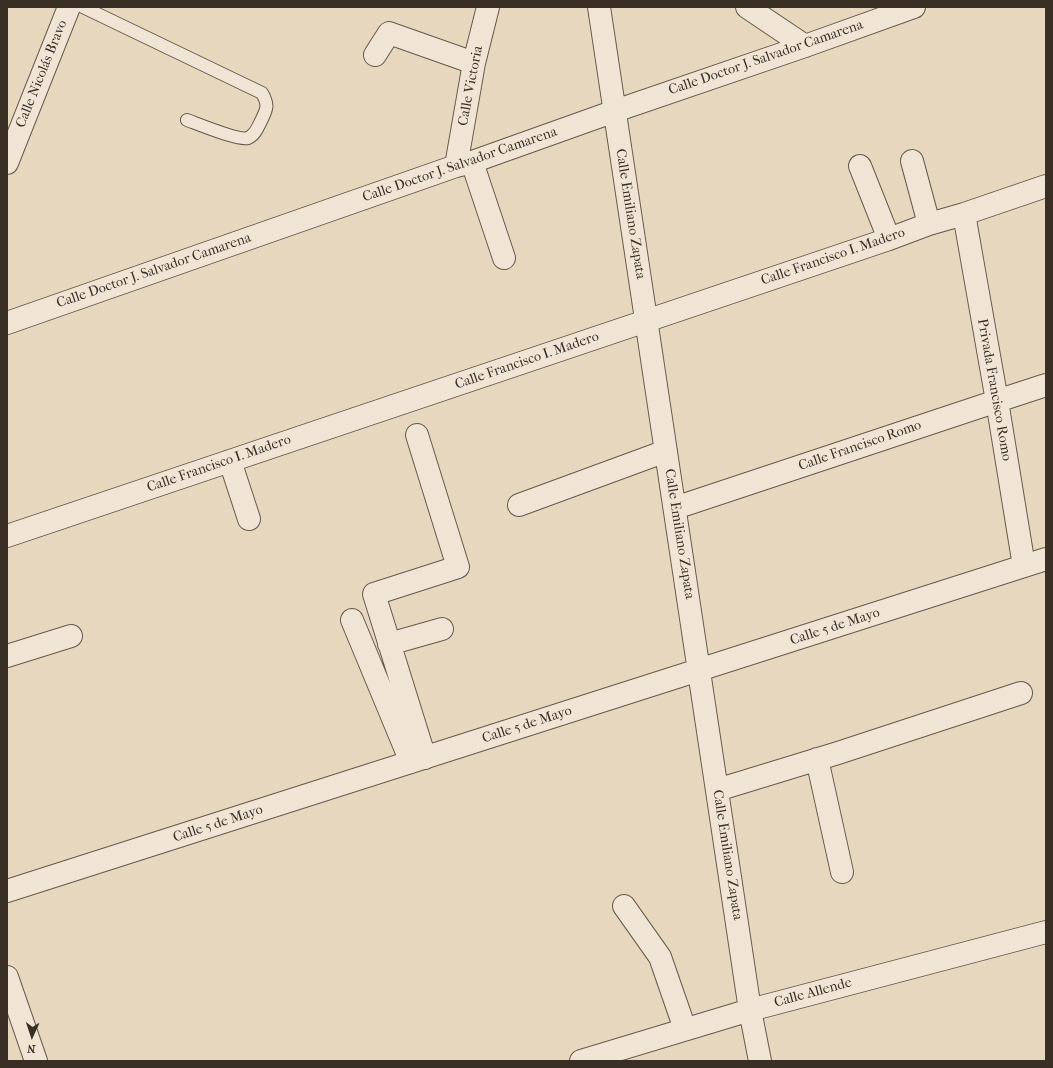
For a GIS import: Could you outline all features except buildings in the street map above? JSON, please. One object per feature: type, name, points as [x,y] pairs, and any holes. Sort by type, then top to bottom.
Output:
[{"type":"street","name":"Calle Nicolás Bravo","points":[[7,163],[69,7]]},
{"type":"street","name":"Calle Victoria","points":[[464,164],[474,63],[488,7]]},
{"type":"street","name":"Calle Emiliano Zapata","points":[[599,7],[750,1010],[760,1061]]},
{"type":"street","points":[[747,7],[805,46]]},
{"type":"street","name":"Calle Doctor J. Salvador Camarena","points":[[7,323],[914,7]]},
{"type":"street","points":[[375,55],[389,33],[474,63]]},
{"type":"street","points":[[912,161],[929,224]]},
{"type":"street","points":[[464,164],[504,258]]},
{"type":"street","points":[[860,166],[889,239]]},
{"type":"street","name":"Calle Francisco I. Madero","points":[[7,536],[889,239],[929,224],[964,214],[1046,186]]},
{"type":"street","name":"Privada Francisco Romo","points":[[964,214],[1024,566]]},
{"type":"street","name":"Calle Francisco Romo","points":[[675,508],[1046,385]]},
{"type":"street","points":[[417,435],[458,567],[374,594],[389,644],[418,760]]},
{"type":"street","points":[[519,504],[666,451]]},
{"type":"street","points":[[230,461],[249,519]]},
{"type":"street","name":"Calle 5 de Mayo","points":[[7,891],[1046,559]]},
{"type":"street","points":[[352,620],[418,760]]},
{"type":"street","points":[[389,644],[442,629]]},
{"type":"street","points":[[7,656],[71,636]]},
{"type":"street","points":[[717,790],[1021,692]]},
{"type":"street","points":[[817,759],[842,872]]},
{"type":"street","points":[[624,906],[660,957],[685,1030]]},
{"type":"street","name":"Calle Allende","points":[[581,1061],[622,1055],[685,1030],[750,1010],[1046,932]]},
{"type":"street","points":[[7,977],[36,1061]]},
{"type":"lane","points":[[83,7],[262,93],[266,99],[267,108],[255,133],[248,138],[236,137],[187,120]]}]
